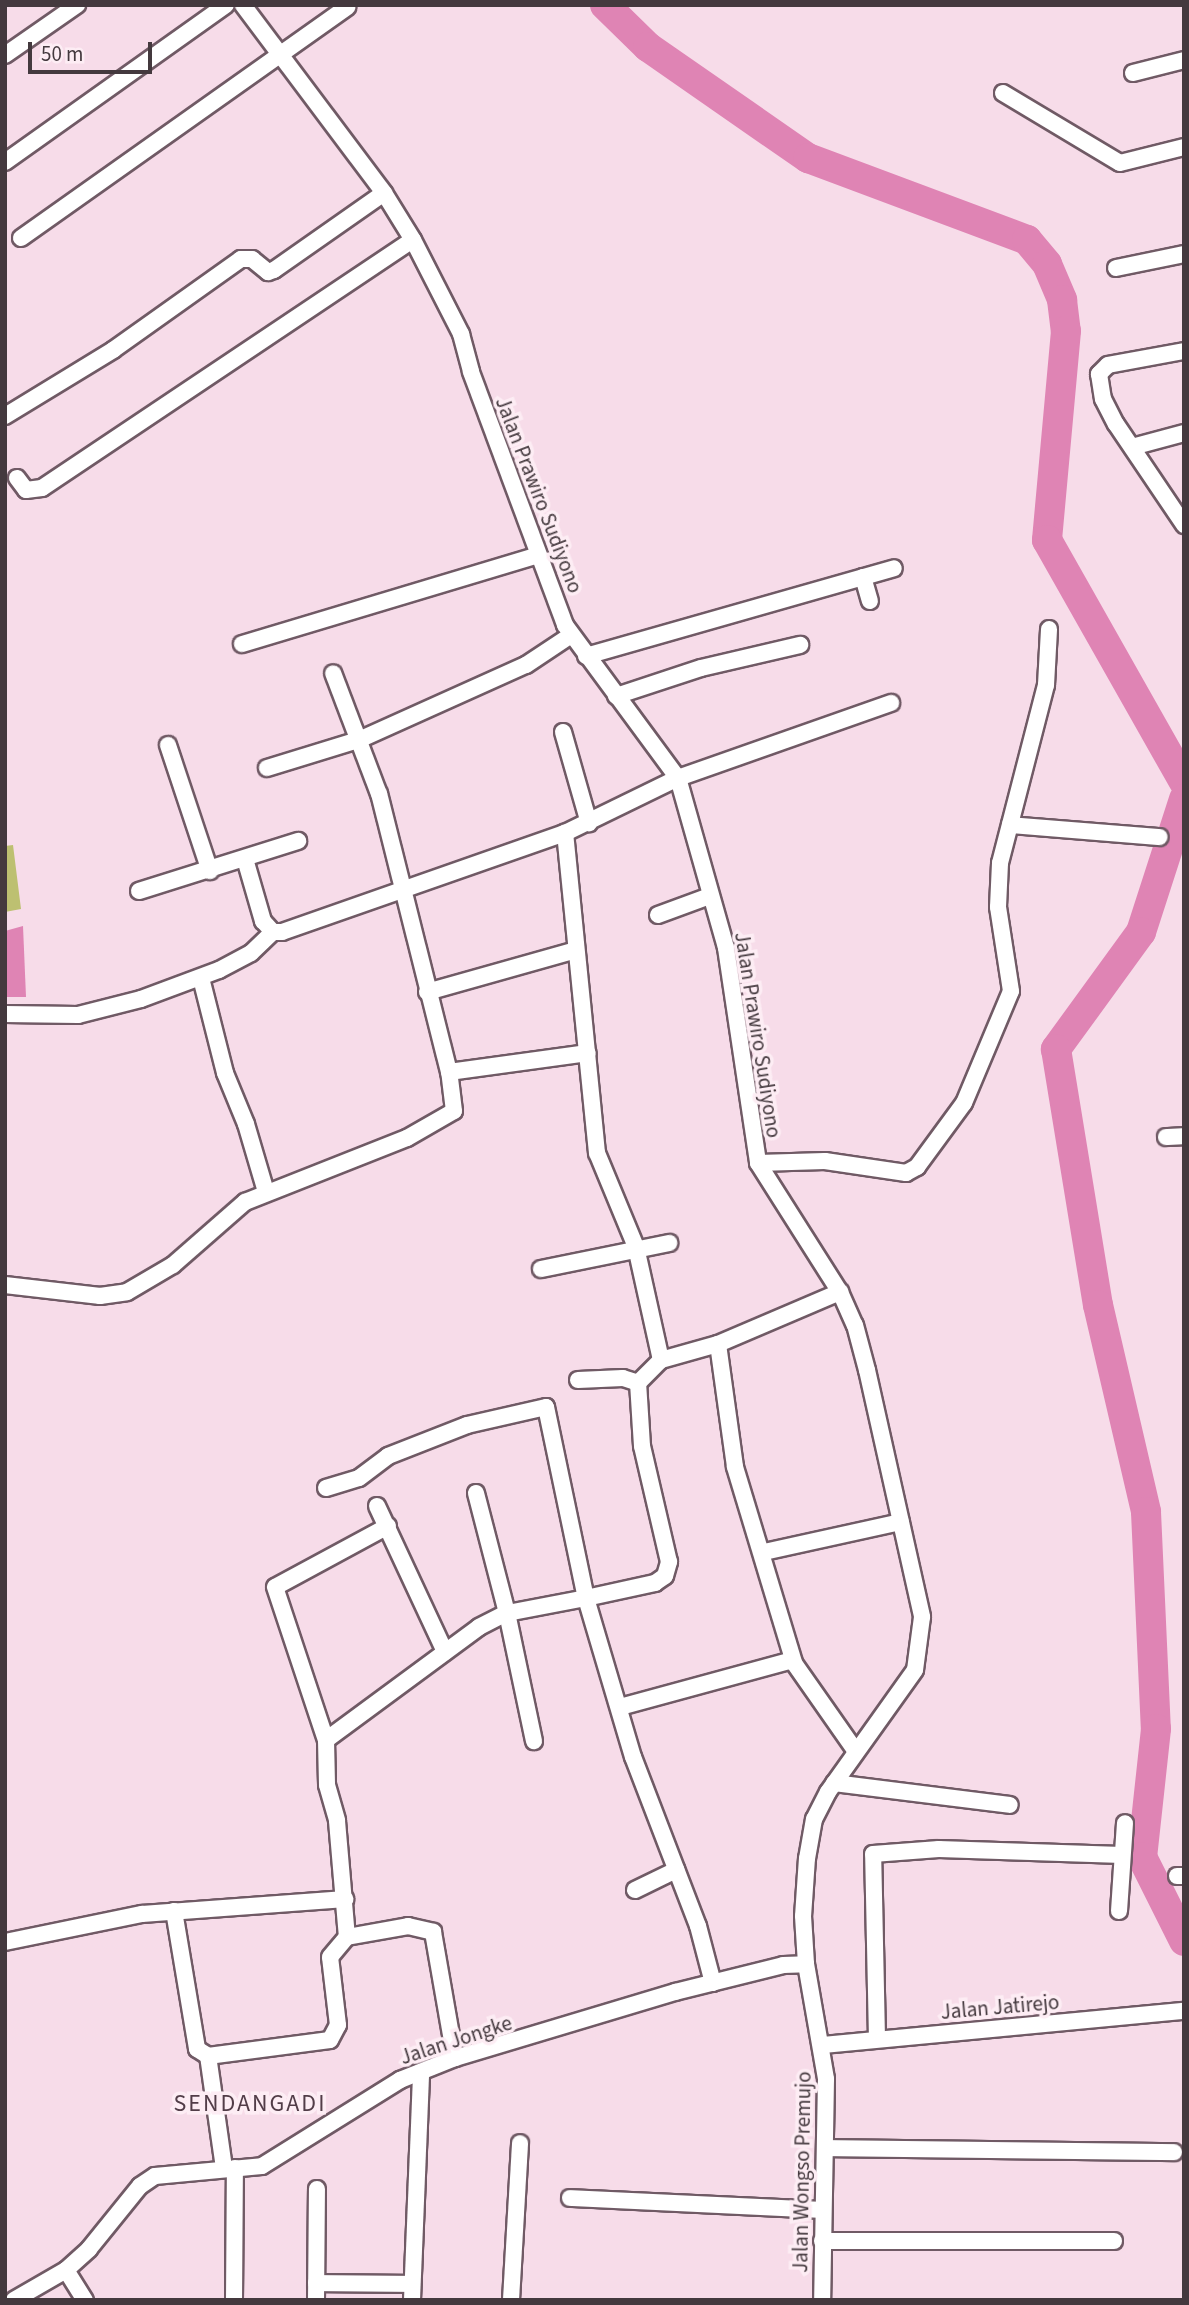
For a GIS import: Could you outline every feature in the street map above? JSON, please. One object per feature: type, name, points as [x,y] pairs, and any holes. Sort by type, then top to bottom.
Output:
[{"type":"street","points":[[5,55],[77,5]]},
{"type":"street","points":[[5,162],[207,11],[226,5]]},
{"type":"street","name":"Jalan Prawiro Sudiyono","points":[[243,5],[278,56],[384,193],[413,240],[461,334],[538,555],[571,635],[678,778],[726,948],[758,1163],[840,1292],[861,1348],[922,1617],[915,1670],[855,1749],[814,1819],[807,1858],[803,1916],[806,1964],[823,2045]]},
{"type":"street","points":[[21,237],[347,7]]},
{"type":"street","points":[[1133,73],[1184,60]]},
{"type":"street","points":[[1003,93],[1120,163],[1184,147]]},
{"type":"street","points":[[5,416],[113,350],[241,259],[252,259],[268,272],[274,270],[384,193]]},
{"type":"street","points":[[17,478],[26,490],[42,488],[413,240]]},
{"type":"street","points":[[1116,268],[1184,254]]},
{"type":"street","points":[[1184,351],[1108,365],[1099,374],[1102,399],[1184,525]]},
{"type":"street","points":[[1132,447],[1184,433]]},
{"type":"street","points":[[242,644],[538,555]]},
{"type":"street","points":[[586,656],[894,568]]},
{"type":"street","points":[[863,577],[870,601]]},
{"type":"street","points":[[758,1163],[825,1161],[906,1173],[917,1167],[964,1103],[980,1056],[1005,1013],[1011,975],[998,907],[1000,863],[1046,685],[1049,629]]},
{"type":"street","points":[[267,768],[362,739],[526,665],[571,635]]},
{"type":"street","points":[[616,696],[702,668],[800,645]]},
{"type":"street","points":[[5,1285],[100,1296],[127,1292],[173,1265],[245,1202],[449,1118],[456,1102],[450,1072],[400,888],[379,794],[362,739],[333,673]]},
{"type":"street","points":[[5,1014],[78,1015],[201,978],[251,953],[273,932],[292,929],[400,888],[565,833],[678,778],[891,703]]},
{"type":"street","points":[[563,732],[589,822]]},
{"type":"street","points":[[168,745],[210,872]]},
{"type":"street","points":[[1010,825],[1160,837]]},
{"type":"street","points":[[565,833],[597,1153],[636,1247],[661,1360]]},
{"type":"street","points":[[139,891],[210,872],[298,841]]},
{"type":"street","points":[[245,859],[262,921],[273,932]]},
{"type":"street","points":[[658,915],[710,896]]},
{"type":"street","points":[[427,992],[576,950]]},
{"type":"street","points":[[201,978],[225,1073],[246,1124],[266,1192]]},
{"type":"street","points":[[450,1072],[588,1053]]},
{"type":"street","points":[[1166,1137],[1184,1136]]},
{"type":"street","points":[[541,1269],[636,1247],[669,1243]]},
{"type":"street","points":[[326,1740],[479,1627],[507,1614],[655,1583],[668,1571],[642,1446],[638,1383],[661,1360],[718,1344],[840,1292]]},
{"type":"street","points":[[718,1344],[735,1467],[764,1552],[793,1660],[855,1749]]},
{"type":"street","points":[[578,1380],[623,1378],[638,1383]]},
{"type":"street","points":[[326,1488],[359,1478],[388,1456],[467,1425],[546,1407],[586,1598],[633,1757],[676,1870],[713,1983]]},
{"type":"street","points":[[476,1493],[507,1614],[534,1741]]},
{"type":"street","points":[[377,1506],[445,1652]]},
{"type":"street","points":[[764,1552],[901,1522]]},
{"type":"street","points":[[347,1937],[337,1821],[327,1785],[326,1740],[275,1587],[388,1526]]},
{"type":"street","points":[[620,1707],[793,1660]]},
{"type":"street","points":[[834,1783],[1010,1805]]},
{"type":"street","points":[[1119,1911],[1125,1823]]},
{"type":"street","points":[[877,2039],[873,1854],[939,1849],[1122,1855]]},
{"type":"street","points":[[635,1891],[676,1870]]},
{"type":"street","points":[[5,1941],[174,1911],[345,1899]]},
{"type":"street","points":[[174,1911],[197,2049],[208,2056],[330,2040],[338,2025],[330,1956],[347,1937],[408,1926],[433,1932],[440,1949],[455,2058]]},
{"type":"street","name":"Jalan Jongke","points":[[14,2300],[66,2270],[140,2186],[170,2172],[262,2166],[281,2158],[400,2080],[455,2058],[713,1983],[783,1965],[806,1964]]},
{"type":"street","name":"Jalan Jatirejo","points":[[823,2045],[1183,2011]]},
{"type":"street","name":"Jalan Wongso Premujo","points":[[822,2300],[821,2210],[827,2148],[823,2045]]},
{"type":"street","points":[[208,2056],[229,2168],[234,2300]]},
{"type":"street","points":[[316,2283],[412,2292],[421,2072]]},
{"type":"street","points":[[511,2300],[520,2143]]},
{"type":"street","points":[[827,2148],[1174,2152]]},
{"type":"street","points":[[316,2300],[317,2189]]},
{"type":"street","points":[[569,2198],[821,2210]]},
{"type":"street","points":[[822,2241],[1114,2241]]},
{"type":"street","points":[[66,2270],[85,2300]]},
{"type":"green space","points":[[13,845],[21,909],[5,912],[5,846]]},
{"type":"shaded area","points":[[23,926],[26,997],[5,997],[5,931]]},
{"type":"waterway","points":[[605,5],[648,47],[808,158],[1027,240],[1047,264],[1062,300],[1066,331],[1047,540],[1184,782]]},
{"type":"waterway","points":[[1184,799],[1141,932],[1056,1049],[1098,1305],[1146,1512],[1156,1729],[1142,1857],[1184,1941]]},
{"type":"district","name":"SENDANGADI","points":[[250,2104]]}]
